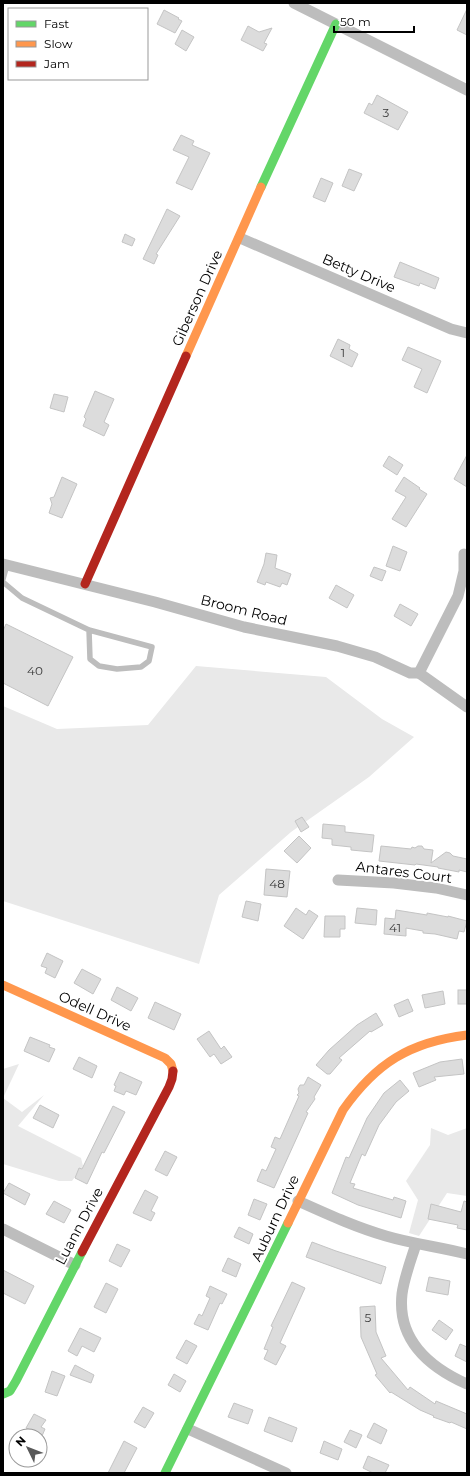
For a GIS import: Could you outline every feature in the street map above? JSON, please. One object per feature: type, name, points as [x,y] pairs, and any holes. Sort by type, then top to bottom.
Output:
[{"type":"street","points":[[294,3],[467,90]]},
{"type":"street","name":"Giberson Drive","points":[[86,584],[240,238],[287,128],[336,24]]},
{"type":"street","name":"Betty Drive","points":[[240,238],[451,329],[467,333]]},
{"type":"street","points":[[419,673],[458,596],[464,571],[464,554]]},
{"type":"street","name":"Broom Road","points":[[5,565],[86,584],[244,627],[337,646],[375,657],[410,673],[419,673],[467,707]]},
{"type":"street","name":"Antares Court","points":[[338,880],[394,883],[436,888],[467,895]]},
{"type":"street","name":"Odell Drive","points":[[3,985],[165,1058],[173,1067]]},
{"type":"street","name":"Auburn Drive","points":[[165,1473],[243,1317],[343,1110],[354,1093],[367,1078],[385,1063],[413,1047],[436,1040],[467,1035]]},
{"type":"street","name":"Luann Drive","points":[[3,1394],[10,1391],[16,1381],[75,1265],[169,1087],[172,1079],[173,1067]]},
{"type":"street","points":[[298,1201],[349,1224],[385,1236],[467,1254]]},
{"type":"street","points":[[3,1229],[75,1265]]},
{"type":"street","points":[[416,1244],[402,1293],[403,1316],[407,1331],[416,1347],[424,1356],[446,1373],[467,1384]]},
{"type":"street","points":[[188,1429],[286,1473]]},
{"type":"lane","points":[[3,579],[5,565]]},
{"type":"lane","points":[[3,582],[22,598],[89,630],[152,647],[149,661],[141,667],[123,669],[99,666],[90,659],[89,630]]},
{"type":"shaded area","points":[[196,666],[326,677],[382,719],[414,737],[369,777],[291,832],[219,895],[199,964],[3,901],[3,706],[57,729],[148,725]]},
{"type":"shaded area","points":[[19,1064],[3,1098],[3,1069]]},
{"type":"shaded area","points":[[44,1095],[18,1126],[81,1158],[83,1166],[72,1181],[59,1181],[3,1164],[3,1098],[22,1112]]},
{"type":"shaded area","points":[[431,1128],[448,1135],[467,1128],[467,1196],[447,1193],[419,1236],[409,1233],[418,1200],[406,1181],[430,1145]]},
{"type":"building","points":[[467,9],[467,35],[457,30]]},
{"type":"building","points":[[164,10],[182,21],[175,33],[157,24]]},
{"type":"building","points":[[248,26],[259,32],[272,28],[264,43],[267,44],[263,51],[241,40]]},
{"type":"building","points":[[182,30],[194,37],[186,51],[175,44]]},
{"type":"building","points":[[377,95],[408,112],[398,130],[364,113],[369,103],[372,105]]},
{"type":"building","points":[[181,135],[194,141],[192,145],[210,153],[192,190],[176,183],[189,157],[173,150]]},
{"type":"building","points":[[349,169],[362,174],[354,191],[342,186]]},
{"type":"building","points":[[321,178],[333,183],[325,202],[313,197]]},
{"type":"building","points":[[167,209],[180,216],[156,254],[158,255],[154,264],[143,259]]},
{"type":"building","points":[[125,234],[135,239],[132,246],[122,242]]},
{"type":"building","points":[[400,262],[439,278],[435,289],[420,283],[419,286],[394,277]]},
{"type":"building","points":[[338,339],[350,345],[349,349],[358,354],[352,367],[330,356]]},
{"type":"building","points":[[408,347],[441,361],[427,393],[414,387],[422,369],[402,360]]},
{"type":"building","points":[[95,391],[114,399],[104,422],[109,425],[104,436],[83,426],[86,419],[84,417]]},
{"type":"building","points":[[54,394],[68,397],[64,412],[50,408]]},
{"type":"building","points":[[467,455],[467,487],[454,479]]},
{"type":"building","points":[[389,456],[403,465],[397,475],[383,466]]},
{"type":"building","points":[[62,477],[77,484],[62,518],[49,513],[52,504],[50,498],[54,497]]},
{"type":"building","points":[[404,477],[427,494],[406,527],[392,519],[406,497],[395,491]]},
{"type":"building","points":[[393,546],[407,552],[400,571],[386,566]]},
{"type":"building","points":[[266,553],[277,555],[275,568],[291,574],[287,585],[282,583],[280,587],[266,582],[265,585],[257,582],[264,564]]},
{"type":"building","points":[[374,567],[386,571],[382,581],[370,576]]},
{"type":"building","points":[[336,585],[354,595],[347,608],[329,598]]},
{"type":"building","points":[[400,604],[418,614],[411,626],[394,616]]},
{"type":"building","points":[[6,624],[73,657],[48,706],[3,683],[3,631]]},
{"type":"building","points":[[302,817],[309,827],[301,832],[295,821]]},
{"type":"building","points":[[323,824],[345,826],[345,832],[374,835],[372,852],[351,850],[351,847],[332,845],[332,839],[322,838]]},
{"type":"building","points":[[299,836],[311,848],[297,863],[284,851]]},
{"type":"building","points":[[381,846],[411,849],[412,847],[415,848],[422,846],[424,849],[433,850],[431,863],[446,852],[450,853],[453,856],[467,859],[467,872],[459,870],[459,872],[416,864],[379,861]]},
{"type":"building","points":[[266,869],[290,871],[287,897],[264,895]]},
{"type":"building","points":[[246,901],[261,904],[258,921],[242,917]]},
{"type":"building","points":[[296,908],[306,915],[309,910],[318,916],[303,939],[284,926]]},
{"type":"building","points":[[357,908],[377,910],[376,925],[355,923]]},
{"type":"building","points":[[396,910],[427,915],[427,913],[448,916],[467,921],[464,932],[459,931],[457,939],[423,933],[423,931],[406,928],[406,936],[384,934],[385,918],[395,919]]},
{"type":"building","points":[[325,916],[345,916],[345,929],[340,929],[340,937],[324,937]]},
{"type":"building","points":[[47,953],[63,961],[55,978],[45,973],[47,968],[41,966]]},
{"type":"building","points":[[82,969],[101,979],[93,994],[74,983]]},
{"type":"building","points":[[117,987],[138,998],[131,1011],[111,1000]]},
{"type":"building","points":[[458,990],[467,990],[467,1004],[458,1004]]},
{"type":"building","points":[[443,991],[445,1004],[425,1008],[422,995]]},
{"type":"building","points":[[408,999],[413,1011],[399,1017],[394,1005]]},
{"type":"building","points":[[155,1002],[181,1014],[174,1030],[148,1018]]},
{"type":"building","points":[[376,1013],[383,1025],[371,1032],[370,1031],[339,1058],[342,1060],[330,1074],[327,1074],[316,1065],[329,1050],[357,1025]]},
{"type":"building","points":[[209,1031],[221,1049],[224,1046],[232,1057],[221,1064],[214,1054],[210,1057],[197,1039]]},
{"type":"building","points":[[30,1037],[50,1045],[49,1047],[55,1049],[49,1062],[24,1051]]},
{"type":"building","points":[[79,1057],[97,1066],[92,1078],[73,1069]]},
{"type":"building","points":[[462,1059],[464,1074],[434,1077],[436,1080],[419,1087],[413,1073],[440,1062]]},
{"type":"building","points":[[120,1072],[142,1082],[136,1095],[126,1091],[124,1095],[114,1091],[116,1086],[114,1085]]},
{"type":"building","points":[[308,1077],[321,1085],[314,1097],[315,1099],[306,1112],[308,1113],[274,1188],[257,1181],[262,1169],[266,1171],[276,1149],[271,1147],[275,1137],[280,1139],[299,1096],[297,1095],[299,1093],[298,1089],[300,1085],[304,1085]]},
{"type":"building","points":[[400,1080],[409,1091],[396,1102],[379,1125],[365,1156],[362,1154],[350,1183],[355,1184],[353,1188],[393,1200],[394,1197],[406,1201],[401,1218],[358,1205],[332,1193],[346,1157],[349,1158],[367,1118],[384,1093]]},
{"type":"building","points":[[40,1105],[59,1115],[53,1128],[33,1118]]},
{"type":"building","points":[[113,1106],[125,1112],[104,1153],[102,1152],[87,1184],[75,1178],[79,1168],[82,1169]]},
{"type":"building","points":[[165,1151],[177,1157],[167,1176],[155,1170]]},
{"type":"building","points":[[9,1183],[30,1194],[25,1205],[3,1193]]},
{"type":"building","points":[[145,1190],[158,1197],[151,1211],[155,1213],[151,1221],[133,1213]]},
{"type":"building","points":[[254,1199],[267,1204],[260,1220],[248,1215]]},
{"type":"building","points":[[54,1201],[71,1210],[64,1223],[46,1214]]},
{"type":"building","points":[[464,1201],[467,1202],[467,1230],[457,1228],[458,1225],[428,1219],[431,1204],[461,1212]]},
{"type":"building","points":[[239,1227],[253,1234],[249,1244],[234,1237]]},
{"type":"building","points":[[312,1242],[386,1267],[381,1284],[306,1257]]},
{"type":"building","points":[[117,1244],[130,1250],[121,1267],[109,1261]]},
{"type":"building","points":[[228,1258],[241,1264],[236,1277],[222,1271]]},
{"type":"building","points":[[3,1270],[34,1286],[25,1304],[3,1293]]},
{"type":"building","points":[[429,1277],[450,1281],[448,1295],[426,1291]]},
{"type":"building","points":[[292,1282],[305,1288],[280,1343],[286,1346],[276,1365],[264,1359],[268,1350],[264,1349],[273,1327],[271,1326]]},
{"type":"building","points":[[106,1283],[118,1289],[106,1313],[94,1307]]},
{"type":"building","points":[[210,1286],[227,1294],[222,1304],[220,1303],[208,1330],[194,1324],[199,1314],[202,1316],[210,1298],[206,1296]]},
{"type":"building","points":[[375,1306],[376,1332],[386,1356],[381,1358],[408,1390],[410,1387],[435,1404],[436,1401],[467,1414],[467,1429],[451,1422],[450,1423],[433,1417],[434,1416],[420,1410],[391,1392],[390,1393],[375,1375],[377,1374],[361,1337],[360,1307]]},
{"type":"building","points":[[439,1320],[453,1330],[446,1340],[432,1330]]},
{"type":"building","points":[[80,1328],[101,1338],[94,1352],[82,1346],[77,1356],[68,1351]]},
{"type":"building","points":[[186,1340],[197,1346],[187,1364],[176,1358]]},
{"type":"building","points":[[460,1344],[467,1347],[467,1362],[455,1356]]},
{"type":"building","points":[[75,1365],[94,1375],[91,1383],[70,1375]]},
{"type":"building","points":[[52,1371],[65,1376],[57,1396],[45,1392]]},
{"type":"building","points":[[174,1374],[186,1381],[180,1392],[168,1385]]},
{"type":"building","points":[[234,1403],[253,1410],[248,1424],[228,1417]]},
{"type":"building","points":[[143,1407],[154,1413],[145,1428],[134,1422]]},
{"type":"building","points":[[34,1414],[46,1420],[41,1427],[43,1428],[26,1428]]},
{"type":"building","points":[[269,1417],[297,1428],[292,1442],[264,1431]]},
{"type":"building","points":[[374,1423],[387,1430],[381,1444],[367,1437]]},
{"type":"building","points":[[350,1430],[362,1435],[356,1448],[344,1442]]},
{"type":"building","points":[[124,1441],[137,1448],[124,1473],[108,1473]]},
{"type":"building","points":[[324,1441],[342,1449],[338,1460],[320,1453]]},
{"type":"building","points":[[368,1456],[389,1465],[385,1473],[373,1473],[363,1468]]},
{"type":"traffic: fast","points":[[261,187],[336,24]]},
{"type":"traffic: fast","points":[[165,1473],[288,1223]]},
{"type":"traffic: fast","points":[[3,1394],[10,1391],[16,1381],[82,1252]]},
{"type":"traffic: slow","points":[[186,356],[261,187]]},
{"type":"traffic: slow","points":[[3,985],[165,1058],[171,1064],[173,1071]]},
{"type":"traffic: slow","points":[[288,1223],[343,1110],[368,1079],[382,1067],[411,1049],[447,1038],[467,1035]]},
{"type":"traffic: jam","points":[[85,584],[186,356]]},
{"type":"traffic: jam","points":[[82,1252],[169,1087],[173,1071]]}]
